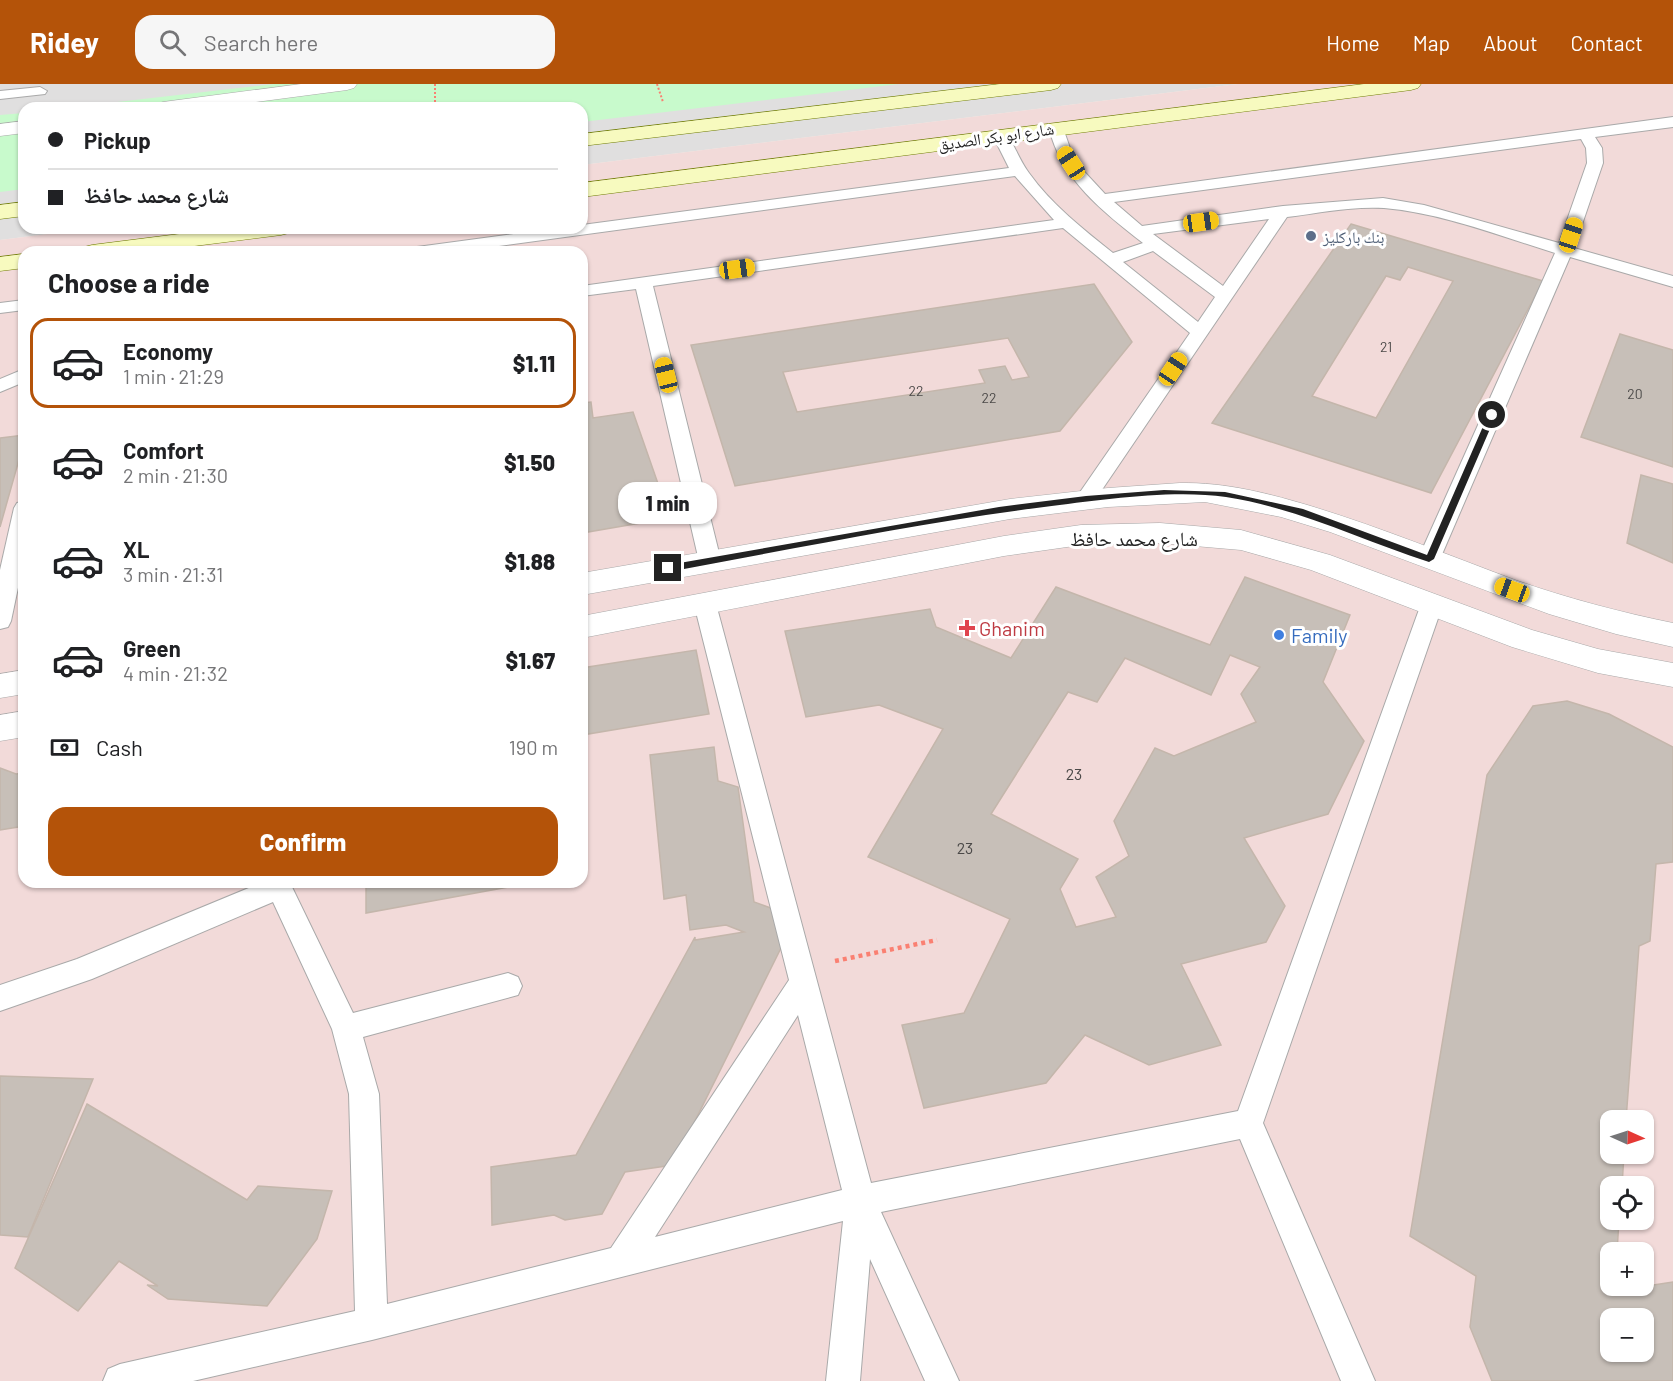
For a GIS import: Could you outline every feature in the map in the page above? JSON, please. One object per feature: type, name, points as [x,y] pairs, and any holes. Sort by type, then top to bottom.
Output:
[{"type":"main road","points":[[588,139],[1051,84]]},
{"type":"main road","name":"شارع ابو بكر الصديق","points":[[588,189],[1411,84]]},
{"type":"main road","points":[[588,179],[617,185]]},
{"type":"main road","points":[[0,212],[18,210]]},
{"type":"main road","points":[[139,246],[234,234]]},
{"type":"street","points":[[206,102],[347,84]]},
{"type":"street","points":[[0,130],[18,128]]},
{"type":"street","name":"شارع محمد حافظ","points":[[588,583],[999,510],[1086,498],[1164,493],[1225,494],[1303,512],[1553,605],[1636,629],[1673,634]]},
{"type":"street","name":"شارع محمد حافظ","points":[[588,626],[1004,546],[1081,536],[1160,533],[1240,540],[1320,562],[1523,639],[1598,661],[1673,675]]},
{"type":"street","points":[[0,686],[18,683]]},
{"type":"street","points":[[0,728],[18,725]]},
{"type":"lane","points":[[0,95],[40,91]]},
{"type":"lane","points":[[1101,199],[1673,122]]},
{"type":"lane","points":[[1057,128],[1063,152],[1078,175],[1101,199],[1139,231],[1224,295]]},
{"type":"lane","points":[[1429,559],[1568,242],[1595,163],[1594,148],[1585,133]]},
{"type":"lane","points":[[1001,136],[1007,154],[1019,171],[1066,223],[1199,332]]},
{"type":"lane","points":[[588,229],[1019,171]]},
{"type":"lane","points":[[1139,231],[1283,211],[1350,204],[1383,204],[1418,208],[1673,267]]},
{"type":"lane","points":[[1086,498],[1283,211]]},
{"type":"lane","points":[[588,290],[1066,223]]},
{"type":"lane","points":[[462,246],[551,234]]},
{"type":"lane","points":[[1568,242],[1673,282]]},
{"type":"lane","points":[[1111,260],[1156,244]]},
{"type":"lane","points":[[643,282],[710,561]]},
{"type":"lane","points":[[0,308],[18,306]]},
{"type":"lane","points":[[0,386],[18,378]]},
{"type":"lane","points":[[0,621],[18,536]]},
{"type":"lane","points":[[705,604],[860,1201],[942,1381]]},
{"type":"lane","points":[[1358,1381],[1248,1123],[1432,604]]},
{"type":"lane","points":[[0,999],[82,970],[270,888]]},
{"type":"lane","points":[[281,888],[345,1028],[364,1094],[372,1324]]},
{"type":"lane","points":[[621,1261],[802,975]]},
{"type":"lane","points":[[345,1028],[508,986]]},
{"type":"lane","points":[[120,1381],[372,1324],[860,1201],[1248,1123]]},
{"type":"lane","points":[[843,1381],[860,1201]]},
{"type":"path","points":[[435,84],[435,102]]},
{"type":"path","points":[[802,975],[937,940]]},
{"type":"shaded area","points":[[0,84],[1238,84],[588,164],[588,102],[18,102],[18,234],[48,234],[0,240]]},
{"type":"shaded area","points":[[1238,84],[1673,84],[1673,1381],[0,1381],[0,240],[48,234],[588,234],[588,164]]},
{"type":"green space","points":[[274,84],[899,84],[588,121],[588,102],[117,102]]},
{"type":"green space","points":[[18,114],[18,190],[0,192],[0,115]]},
{"type":"building","points":[[1351,224],[1543,281],[1431,493],[1212,423]],"holes":[[[1408,267],[1453,281],[1376,418],[1312,396],[1386,276],[1400,280]]]},
{"type":"building","points":[[1094,284],[1132,342],[1060,431],[735,486],[691,345]],"holes":[[[1008,338],[1029,377],[1012,380],[1005,366],[979,370],[985,383],[797,412],[783,372]]]},
{"type":"building","points":[[1620,334],[1673,350],[1673,467],[1581,437]]},
{"type":"building","points":[[588,402],[591,402],[593,418],[633,412],[670,518],[588,532]]},
{"type":"building","points":[[18,436],[18,463],[0,527],[0,438]]},
{"type":"building","points":[[1641,475],[1673,484],[1673,563],[1627,543]]},
{"type":"building","points":[[1245,577],[1350,615],[1323,682],[1364,741],[1328,814],[1244,838],[1285,906],[1266,942],[1181,964],[1221,1045],[1149,1065],[1085,1035],[1046,1083],[924,1108],[902,1025],[964,1013],[1010,919],[868,857],[943,729],[879,705],[806,717],[785,631],[930,609],[936,627],[1011,658],[1056,587],[1210,645]],"holes":[[[1230,655],[1260,667],[1241,694],[1256,722],[1174,756],[1155,748],[1114,821],[1129,856],[1096,877],[1116,917],[1076,927],[1060,889],[1078,859],[991,814],[1068,692],[1097,702],[1125,658],[1211,695]]]},
{"type":"building","points":[[696,650],[709,714],[588,734],[588,667]]},
{"type":"building","points":[[1567,701],[1609,714],[1673,747],[1673,862],[1656,864],[1650,941],[1639,946],[1627,1110],[1600,1110],[1600,1164],[1623,1164],[1623,1176],[1600,1176],[1600,1230],[1618,1230],[1618,1242],[1600,1242],[1600,1296],[1654,1296],[1654,1285],[1673,1282],[1673,1381],[1492,1381],[1470,1327],[1476,1276],[1410,1236],[1487,775],[1533,706]]},
{"type":"building","points":[[714,747],[718,781],[738,787],[754,902],[782,912],[786,938],[673,1165],[625,1172],[602,1214],[565,1220],[554,1215],[492,1225],[491,1167],[576,1155],[695,937],[695,940],[744,932],[726,925],[690,930],[686,895],[664,899],[650,755]]},
{"type":"building","points":[[0,768],[18,774],[18,827],[0,830]]},
{"type":"building","points":[[366,888],[503,888],[366,913]]},
{"type":"building","points":[[0,1076],[93,1079],[28,1237],[0,1235]]},
{"type":"building","points":[[87,1104],[247,1200],[258,1186],[332,1191],[317,1239],[267,1306],[168,1299],[147,1285],[158,1286],[119,1261],[78,1311],[15,1268]]},
{"type":"place","name":"بنك باركليز","points":[[1311,236]]},
{"type":"place","name":"Ghanim","points":[[967,628]]},
{"type":"place","name":"Family","points":[[1279,635]]},
{"type":"route","points":[[668,568],[999,510],[1086,498],[1164,493],[1225,494],[1303,512],[1429,559],[1492,415]]}]
